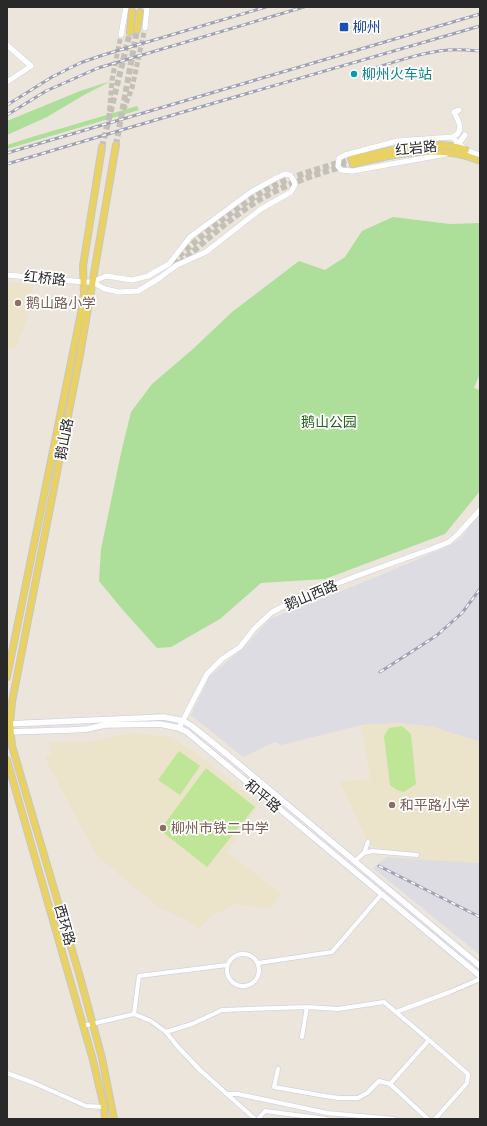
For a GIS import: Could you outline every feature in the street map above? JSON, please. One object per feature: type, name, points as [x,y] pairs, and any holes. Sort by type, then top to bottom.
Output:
[{"type":"main road","points":[[130,32],[132,11]]},
{"type":"main road","points":[[137,30],[140,12]]},
{"type":"main road","name":"鹅山路","points":[[9,732],[8,724],[12,702],[80,355],[116,145]]},
{"type":"main road","name":"红岩路","points":[[466,150],[452,146],[438,145],[411,147],[352,162],[419,152],[453,153],[479,159]]},
{"type":"main road","name":"鹅山路","points":[[7,677],[81,313],[84,294],[83,266],[102,147]]},
{"type":"main road","name":"和平路","points":[[8,724],[164,717],[183,721],[193,726],[480,966]]},
{"type":"main road","name":"和平路","points":[[9,732],[87,729],[105,725],[160,724],[180,728],[187,732],[480,978]]},
{"type":"main road","name":"西环路","points":[[9,732],[102,1058],[114,1119]]},
{"type":"main road","name":"西环路","points":[[7,764],[93,1060],[104,1106],[105,1119]]},
{"type":"street","points":[[121,35],[126,7]]},
{"type":"street","points":[[145,28],[147,7]]},
{"type":"street","points":[[7,45],[31,66],[7,82]]},
{"type":"street","points":[[453,153],[353,171],[341,170],[338,166],[339,158],[377,146],[397,141],[452,137],[458,135],[460,130],[454,112],[459,110]]},
{"type":"street","points":[[452,146],[460,142],[465,135]]},
{"type":"street","points":[[452,137],[466,150]]},
{"type":"street","name":"红岩路","points":[[466,150],[479,159]]},
{"type":"street","points":[[84,282],[92,282],[106,276],[132,280],[148,276],[169,264],[190,237],[251,192],[285,174],[290,175],[294,181],[295,185],[291,192],[261,209],[206,252],[177,265],[158,279],[138,290],[119,292],[105,289],[92,282]]},
{"type":"street","name":"红桥路","points":[[7,274],[84,282]]},
{"type":"street","name":"鹅山西路","points":[[180,728],[207,674],[222,659],[240,647],[254,629],[272,612],[300,598],[449,542],[480,510]]},
{"type":"street","points":[[355,862],[364,853],[368,842]]},
{"type":"street","points":[[364,853],[372,851],[417,855]]},
{"type":"street","points":[[258,963],[332,952],[381,895]]},
{"type":"street","points":[[245,953],[255,958],[258,963],[260,969],[259,974],[254,983],[239,986],[230,981],[226,971],[227,965],[234,956],[245,953]]},
{"type":"street","points":[[134,1014],[139,976],[227,965]]},
{"type":"street","points":[[396,1012],[450,992],[480,978]]},
{"type":"street","points":[[166,1032],[192,1024],[222,1010],[307,1007],[338,1009],[384,1002],[468,1074],[467,1083],[435,1119]]},
{"type":"street","points":[[302,1037],[307,1007]]},
{"type":"street","points":[[83,1026],[134,1014],[151,1021],[166,1032],[201,1071],[257,1119],[265,1111],[326,1119]]},
{"type":"street","points":[[390,1084],[429,1040]]},
{"type":"street","points":[[278,1069],[274,1087],[339,1098],[358,1098],[367,1093],[379,1081],[390,1084],[428,1119]]},
{"type":"street","points":[[7,1073],[86,1106],[104,1106]]},
{"type":"street","points":[[227,1094],[238,1094],[327,1113],[394,1119]]},
{"type":"shaded area","name":"鹅山路小学","points":[[7,281],[33,286],[27,321],[15,349],[7,348]]},
{"type":"shaded area","points":[[480,515],[480,742],[433,727],[399,723],[362,725],[281,745],[275,742],[243,757],[191,715],[209,677],[244,647],[270,619],[379,576],[453,544],[462,537],[473,521]]},
{"type":"shaded area","name":"和平路小学","points":[[399,723],[433,727],[480,742],[480,863],[417,859],[417,852],[378,849],[368,842],[340,782],[370,779],[362,725]]},
{"type":"shaded area","name":"柳州市铁二中学","points":[[131,733],[169,737],[196,753],[259,804],[227,852],[281,894],[271,909],[236,904],[212,916],[199,929],[187,920],[160,908],[97,856],[45,758],[52,752],[50,742],[89,742]]},
{"type":"shaded area","points":[[387,857],[480,863],[480,955],[373,868]]},
{"type":"green space","points":[[111,81],[47,117],[7,135],[7,121],[80,91]]},
{"type":"green space","points":[[137,106],[139,110],[7,149],[7,145]]},
{"type":"green space","name":"鹅山公园","points":[[393,217],[450,224],[480,223],[480,373],[474,388],[480,390],[480,491],[445,534],[325,579],[261,583],[220,619],[171,647],[157,648],[99,581],[101,549],[131,412],[152,384],[193,349],[232,312],[299,261],[325,270],[345,257],[362,231]]},
{"type":"green space","points":[[402,726],[411,734],[416,784],[404,792],[397,790],[390,785],[384,736],[389,728]]},
{"type":"green space","points":[[179,751],[200,766],[180,795],[158,780]]},
{"type":"green space","points":[[206,768],[255,807],[207,867],[160,830]]},
{"type":"tunnel","points":[[121,117],[132,88],[145,28]]},
{"type":"tunnel","points":[[116,145],[137,30]]},
{"type":"tunnel","points":[[102,147],[130,32]]},
{"type":"tunnel","points":[[109,118],[112,80],[121,35]]},
{"type":"tunnel","points":[[172,262],[223,219],[250,200],[278,184],[314,170],[351,159]]},
{"type":"tunnel","points":[[180,263],[228,222],[259,200],[281,188],[353,164]]},
{"type":"railway","points":[[7,105],[52,77],[80,63],[266,7]]},
{"type":"railway","points":[[7,115],[46,91],[98,68],[304,7]]},
{"type":"railway","points":[[7,153],[480,14]]},
{"type":"railway","points":[[7,164],[480,26]]},
{"type":"railway","points":[[378,67],[439,51],[480,51]]},
{"type":"railway","points":[[380,672],[436,636],[462,613],[480,589]]},
{"type":"railway","points":[[379,866],[480,917]]},
{"type":"place","name":"柳州","points":[[344,27]]},
{"type":"place","name":"柳州火车站","points":[[354,74]]},
{"type":"place","name":"鹅山路小学","points":[[18,303]]},
{"type":"place","name":"和平路小学","points":[[392,805]]},
{"type":"place","name":"柳州市铁二中学","points":[[163,828]]}]
